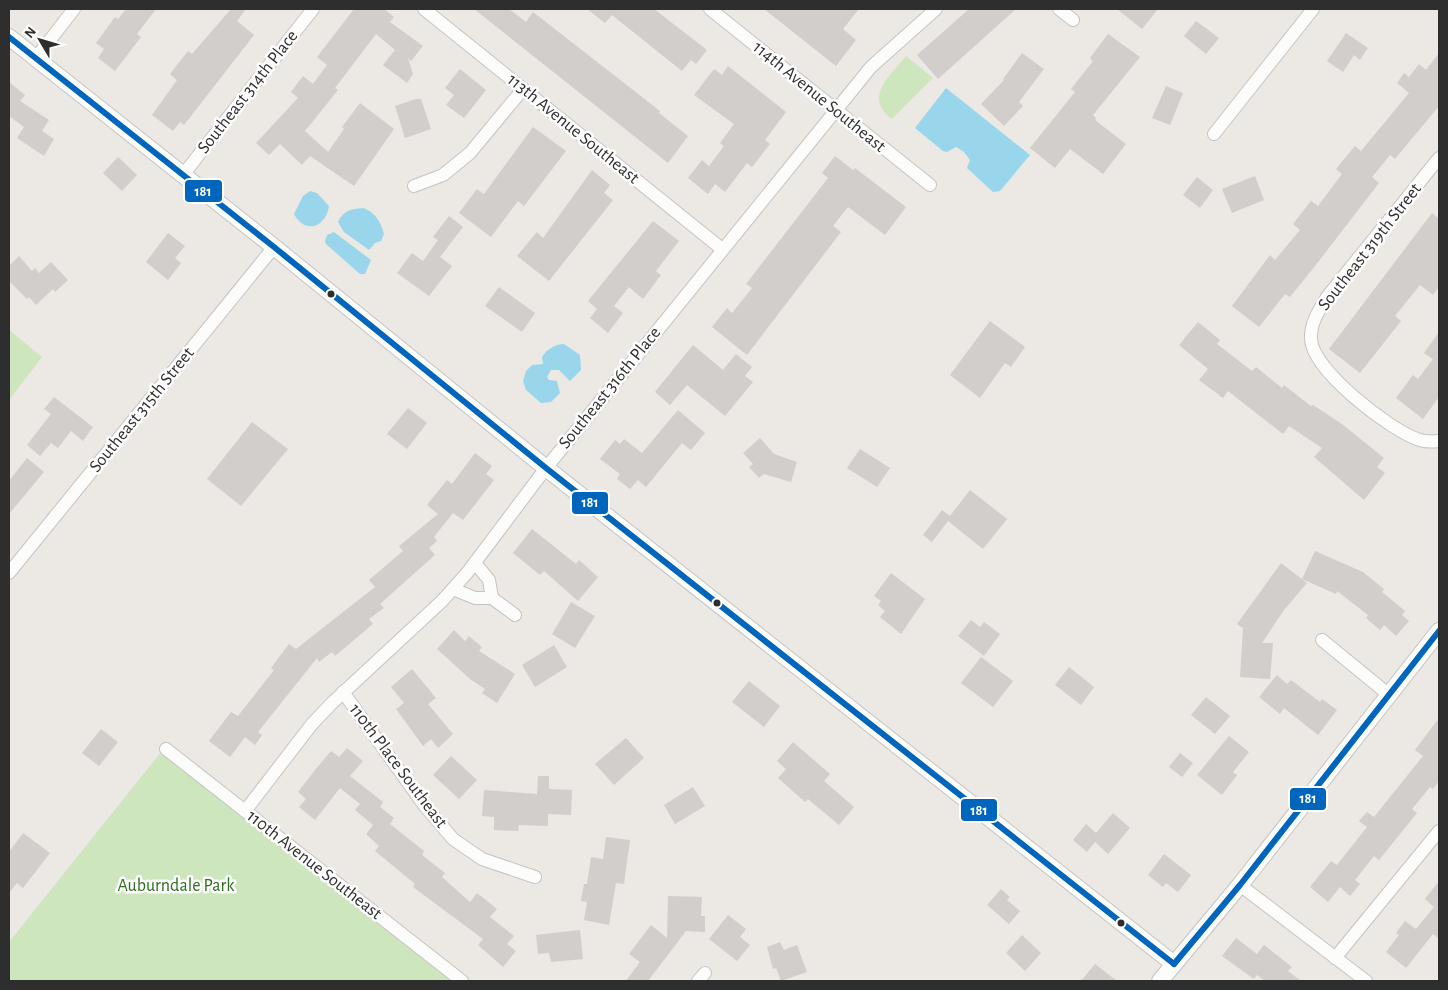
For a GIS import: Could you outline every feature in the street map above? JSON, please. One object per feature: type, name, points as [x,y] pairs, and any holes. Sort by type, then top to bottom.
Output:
[{"type":"street","points":[[36,58],[74,9]]},
{"type":"street","name":"Southeast 314th Place","points":[[183,175],[312,9]]},
{"type":"street","name":"113th Avenue Southeast","points":[[424,9],[722,249]]},
{"type":"street","name":"114th Avenue Southeast","points":[[710,9],[930,185]]},
{"type":"street","name":"Southeast 316th Place","points":[[245,811],[312,724],[343,692],[453,589],[546,468],[871,67],[936,9]]},
{"type":"street","points":[[1059,9],[1073,20]]},
{"type":"street","points":[[1214,134],[1313,9]]},
{"type":"street","points":[[9,37],[274,247],[546,468],[1174,964]]},
{"type":"street","points":[[414,186],[443,175],[470,152],[523,88]]},
{"type":"street","name":"Southeast 319th Street","points":[[1439,158],[1327,297],[1315,318],[1311,340],[1320,363],[1345,388],[1404,433],[1428,442],[1439,441]]},
{"type":"street","name":"Southeast 315th Street","points":[[9,573],[274,247]]},
{"type":"street","points":[[475,562],[489,580],[492,598]]},
{"type":"street","points":[[453,589],[475,598],[492,598],[515,615]]},
{"type":"street","points":[[1160,981],[1240,885],[1439,631]]},
{"type":"street","points":[[1322,640],[1388,694]]},
{"type":"street","name":"110th Place Southeast","points":[[343,692],[424,805],[452,839],[482,859],[535,877]]},
{"type":"street","name":"110th Avenue Southeast","points":[[166,749],[462,981]]},
{"type":"street","points":[[1335,958],[1439,831]]},
{"type":"street","points":[[1240,885],[1366,981]]},
{"type":"green space","points":[[906,56],[933,78],[892,119],[884,111],[879,95],[887,79]]},
{"type":"green space","points":[[9,330],[42,357],[9,400]]},
{"type":"green space","name":"Auburndale Park","points":[[161,752],[451,981],[9,981],[9,942]]},
{"type":"water","points":[[946,88],[1030,155],[1000,191],[993,192],[967,168],[970,160],[964,152],[956,147],[947,152],[943,151],[915,128]]},
{"type":"water","points":[[310,191],[317,193],[329,206],[324,219],[314,226],[304,225],[294,214],[303,196]]},
{"type":"water","points":[[363,208],[377,218],[384,234],[381,241],[375,243],[369,250],[344,232],[338,222],[348,211]]},
{"type":"water","points":[[334,232],[371,260],[365,274],[360,274],[326,244],[327,235]]},
{"type":"water","points":[[564,344],[580,355],[581,370],[570,381],[559,370],[551,370],[547,377],[549,380],[557,381],[560,393],[551,402],[541,403],[526,390],[523,381],[526,371],[532,365],[543,364],[542,357],[548,350],[554,346]]},
{"type":"building","points":[[126,9],[156,9],[137,34],[141,37],[115,71],[98,58],[104,49],[96,43],[115,17],[118,19]]},
{"type":"building","points":[[231,9],[246,9],[237,21],[254,35],[184,125],[180,122],[173,131],[152,115],[177,80],[170,74],[188,51],[192,54]]},
{"type":"building","points":[[354,9],[384,9],[394,17],[390,22],[423,46],[411,61],[408,58],[413,74],[407,83],[383,65],[395,50],[376,34],[335,88],[338,90],[305,131],[328,152],[344,129],[342,127],[360,103],[394,129],[354,186],[310,156],[302,165],[280,144],[269,155],[256,143],[298,98],[291,92],[303,76],[313,84],[327,65],[317,57]]},
{"type":"building","points":[[474,9],[509,9],[526,22],[533,12],[660,111],[659,113],[688,136],[668,163]]},
{"type":"building","points":[[587,9],[654,9],[707,50],[696,64],[691,60],[682,71],[612,15],[605,23]]},
{"type":"building","points":[[764,9],[859,9],[843,29],[856,40],[836,66]]},
{"type":"building","points":[[969,9],[1016,9],[938,79],[917,55]]},
{"type":"building","points":[[1117,9],[1158,9],[1142,29]]},
{"type":"building","points":[[1196,21],[1219,38],[1206,54],[1184,36]]},
{"type":"building","points":[[1346,33],[1368,48],[1360,60],[1354,55],[1343,72],[1327,61]]},
{"type":"building","points":[[1108,34],[1140,57],[1093,115],[1096,118],[1095,120],[1126,144],[1103,174],[1070,149],[1055,168],[1030,148],[1075,92],[1071,89],[1093,61],[1090,58]]},
{"type":"building","points":[[1022,53],[1044,69],[1019,102],[1023,106],[1004,126],[981,104],[1004,80]]},
{"type":"building","points":[[1439,53],[1439,106],[1395,159],[1390,155],[1372,177],[1379,183],[1290,297],[1285,294],[1259,327],[1232,306],[1270,255],[1275,260],[1300,230],[1293,224],[1311,201],[1318,206],[1342,174],[1336,169],[1355,146],[1361,151],[1409,93],[1397,83],[1404,73],[1409,77],[1419,64],[1426,70]]},
{"type":"building","points":[[728,66],[786,112],[765,140],[770,144],[752,167],[747,163],[725,192],[715,184],[708,194],[688,178],[702,160],[709,166],[724,146],[720,143],[734,124],[694,95],[714,69],[722,75]]},
{"type":"building","points":[[460,69],[486,90],[464,118],[446,105],[454,95],[445,88]]},
{"type":"building","points":[[9,82],[25,95],[20,101],[49,120],[42,131],[54,139],[44,156],[17,138],[24,127],[9,116]]},
{"type":"building","points":[[1166,86],[1183,93],[1170,125],[1152,118]]},
{"type":"building","points":[[421,99],[431,129],[405,138],[395,106]]},
{"type":"building","points":[[533,127],[566,151],[524,206],[518,201],[491,237],[459,213],[477,189],[484,194]]},
{"type":"building","points":[[835,156],[853,170],[855,168],[906,207],[885,235],[848,207],[833,226],[841,232],[747,355],[712,327],[727,308],[732,313],[752,288],[746,284],[828,178],[822,173]]},
{"type":"building","points":[[118,157],[137,175],[122,191],[103,173]]},
{"type":"building","points":[[592,170],[610,185],[604,193],[613,200],[549,281],[517,256],[537,232],[543,238]]},
{"type":"building","points":[[1255,176],[1264,200],[1232,213],[1222,189]]},
{"type":"building","points":[[1197,177],[1213,190],[1200,208],[1183,195]]},
{"type":"building","points":[[1432,213],[1439,219],[1439,287],[1433,295],[1420,285],[1395,316],[1401,321],[1360,373],[1329,349]]},
{"type":"building","points":[[449,216],[463,227],[440,257],[452,266],[429,296],[397,273],[412,253],[423,261],[438,240],[433,237]]},
{"type":"building","points":[[653,221],[679,241],[656,271],[661,275],[643,299],[629,287],[614,306],[623,313],[608,333],[590,318],[597,309],[588,301]]},
{"type":"building","points":[[168,233],[185,246],[175,258],[181,263],[168,280],[146,262]]},
{"type":"building","points":[[19,256],[32,271],[35,268],[39,273],[51,262],[68,280],[55,292],[53,289],[36,305],[9,281],[9,266]]},
{"type":"building","points":[[499,287],[535,313],[522,332],[485,306]]},
{"type":"building","points":[[990,321],[1025,347],[1011,367],[1005,363],[980,398],[950,375]]},
{"type":"building","points":[[1198,322],[1220,340],[1217,344],[1252,371],[1256,367],[1282,388],[1284,385],[1311,406],[1313,405],[1342,424],[1384,458],[1377,467],[1385,473],[1364,500],[1314,457],[1322,448],[1289,426],[1283,434],[1228,391],[1223,398],[1199,380],[1208,369],[1179,345]]},
{"type":"building","points":[[1439,332],[1439,397],[1423,419],[1396,398],[1413,375],[1418,379],[1433,359],[1424,353]]},
{"type":"building","points":[[693,345],[723,370],[736,354],[752,367],[745,376],[753,382],[725,416],[687,385],[670,405],[655,392]]},
{"type":"building","points":[[54,397],[93,427],[83,441],[71,431],[58,448],[51,443],[40,456],[27,445],[51,414],[44,409]]},
{"type":"building","points":[[408,408],[427,423],[407,449],[387,434]]},
{"type":"building","points":[[678,410],[705,433],[691,450],[682,443],[646,487],[638,480],[630,489],[617,479],[620,474],[600,459],[615,440],[620,444],[624,439],[642,453]]},
{"type":"building","points":[[252,422],[288,449],[241,506],[207,479]]},
{"type":"building","points":[[760,438],[774,454],[797,462],[791,482],[764,474],[759,478],[749,467],[753,464],[743,453]]},
{"type":"building","points":[[860,449],[890,468],[877,487],[847,468]]},
{"type":"building","points":[[475,453],[492,466],[486,474],[494,480],[463,520],[453,513],[434,537],[437,541],[429,548],[435,555],[380,604],[384,608],[369,619],[373,624],[335,656],[332,652],[319,662],[317,658],[258,732],[262,735],[255,745],[245,737],[230,757],[209,741],[231,712],[238,716],[274,670],[271,668],[289,644],[296,649],[375,587],[369,580],[403,551],[399,546],[438,514],[427,505],[447,480],[452,484]]},
{"type":"building","points":[[27,458],[44,472],[9,514],[9,481]]},
{"type":"building","points":[[970,490],[1007,519],[983,549],[948,521],[932,542],[923,535],[942,510],[950,516]]},
{"type":"building","points":[[532,529],[576,564],[579,560],[598,577],[578,601],[544,571],[540,575],[513,553]]},
{"type":"building","points":[[1315,551],[1363,572],[1384,589],[1382,592],[1405,611],[1402,615],[1409,621],[1396,636],[1384,625],[1380,630],[1366,618],[1368,615],[1337,591],[1336,594],[1302,579]]},
{"type":"building","points":[[1281,563],[1307,583],[1284,610],[1262,643],[1273,643],[1270,679],[1240,677],[1243,628],[1237,624]]},
{"type":"building","points":[[891,573],[925,599],[901,634],[880,617],[885,611],[878,605],[881,601],[874,596]]},
{"type":"building","points":[[571,602],[595,616],[575,648],[552,634]]},
{"type":"building","points":[[971,620],[980,627],[984,622],[1000,634],[984,656],[958,636]]},
{"type":"building","points":[[454,630],[465,641],[469,636],[482,647],[479,651],[515,674],[497,703],[482,693],[485,689],[470,679],[437,649]]},
{"type":"building","points":[[554,645],[567,667],[535,687],[522,665]]},
{"type":"building","points":[[981,657],[1013,681],[993,707],[961,683]]},
{"type":"building","points":[[1069,667],[1094,687],[1081,705],[1055,685]]},
{"type":"building","points":[[412,669],[436,698],[428,704],[453,734],[438,748],[431,739],[423,746],[396,709],[404,703],[391,687]]},
{"type":"building","points":[[1277,675],[1287,684],[1291,680],[1320,702],[1322,699],[1337,710],[1318,735],[1284,708],[1280,714],[1259,697]]},
{"type":"building","points":[[749,681],[780,706],[764,727],[732,702]]},
{"type":"building","points":[[1206,697],[1230,716],[1215,734],[1191,715]]},
{"type":"building","points":[[1439,718],[1439,781],[1433,789],[1430,787],[1412,809],[1417,813],[1379,860],[1374,856],[1355,880],[1360,884],[1350,896],[1340,887],[1328,902],[1310,887],[1331,861],[1337,865],[1367,827],[1359,821],[1367,812],[1374,817],[1423,756],[1415,750]]},
{"type":"building","points":[[101,729],[118,742],[99,766],[82,753]]},
{"type":"building","points":[[1229,736],[1249,752],[1233,772],[1237,775],[1222,795],[1197,775]]},
{"type":"building","points":[[626,738],[644,758],[614,785],[595,764]]},
{"type":"building","points":[[793,742],[830,774],[824,781],[854,807],[839,825],[808,799],[805,802],[778,778],[786,769],[777,761]]},
{"type":"building","points":[[347,748],[363,761],[350,776],[383,802],[380,807],[394,818],[390,824],[424,851],[422,855],[445,873],[442,877],[470,902],[477,893],[497,909],[490,917],[514,936],[507,944],[516,951],[503,967],[478,945],[483,939],[413,887],[415,884],[375,851],[379,846],[366,834],[373,825],[355,810],[360,804],[340,788],[315,820],[299,807],[306,799],[298,792],[315,770],[331,751],[339,757]]},
{"type":"building","points":[[1180,753],[1193,763],[1182,777],[1169,767]]},
{"type":"building","points":[[451,756],[477,780],[459,799],[433,775]]},
{"type":"building","points":[[538,776],[549,776],[549,789],[572,790],[571,815],[548,814],[548,826],[519,825],[518,831],[494,830],[494,817],[482,816],[484,790],[537,794]]},
{"type":"building","points":[[693,787],[705,806],[675,824],[664,805]]},
{"type":"building","points":[[1113,813],[1130,828],[1108,854],[1095,842],[1087,852],[1073,840],[1086,824],[1096,833]]},
{"type":"building","points":[[23,833],[50,853],[23,888],[17,883],[9,893],[9,852]]},
{"type":"building","points":[[606,837],[630,840],[624,884],[616,883],[609,925],[584,920],[587,902],[581,901],[584,884],[587,884],[591,857],[603,859]]},
{"type":"building","points":[[1164,854],[1191,875],[1178,892],[1166,883],[1163,887],[1148,875]]},
{"type":"building","points":[[1439,881],[1439,939],[1433,934],[1406,968],[1386,952],[1399,935],[1396,933],[1405,921],[1416,929],[1434,907],[1425,899]]},
{"type":"building","points":[[1001,889],[1010,897],[1007,900],[1020,911],[1009,924],[987,905]]},
{"type":"building","points":[[668,896],[702,897],[701,916],[705,916],[705,932],[686,931],[648,981],[626,981],[640,962],[629,954],[651,925],[667,938]]},
{"type":"building","points":[[728,915],[746,929],[740,937],[750,945],[737,961],[709,939]]},
{"type":"building","points":[[580,930],[583,959],[551,962],[549,953],[538,954],[536,935]]},
{"type":"building","points":[[1022,935],[1041,953],[1025,971],[1006,953]]},
{"type":"building","points":[[1236,938],[1257,954],[1264,945],[1292,967],[1288,971],[1301,981],[1265,981],[1257,975],[1254,979],[1222,956]]},
{"type":"building","points":[[780,942],[784,950],[797,945],[807,972],[781,981],[776,968],[773,969],[767,947]]},
{"type":"building","points":[[1095,964],[1117,981],[1081,981]]},
{"type":"transit line","name":"181","points":[[9,37],[274,247],[546,468],[1174,964]]},
{"type":"transit line","name":"181","points":[[1174,964],[1240,885],[1439,631]]}]
